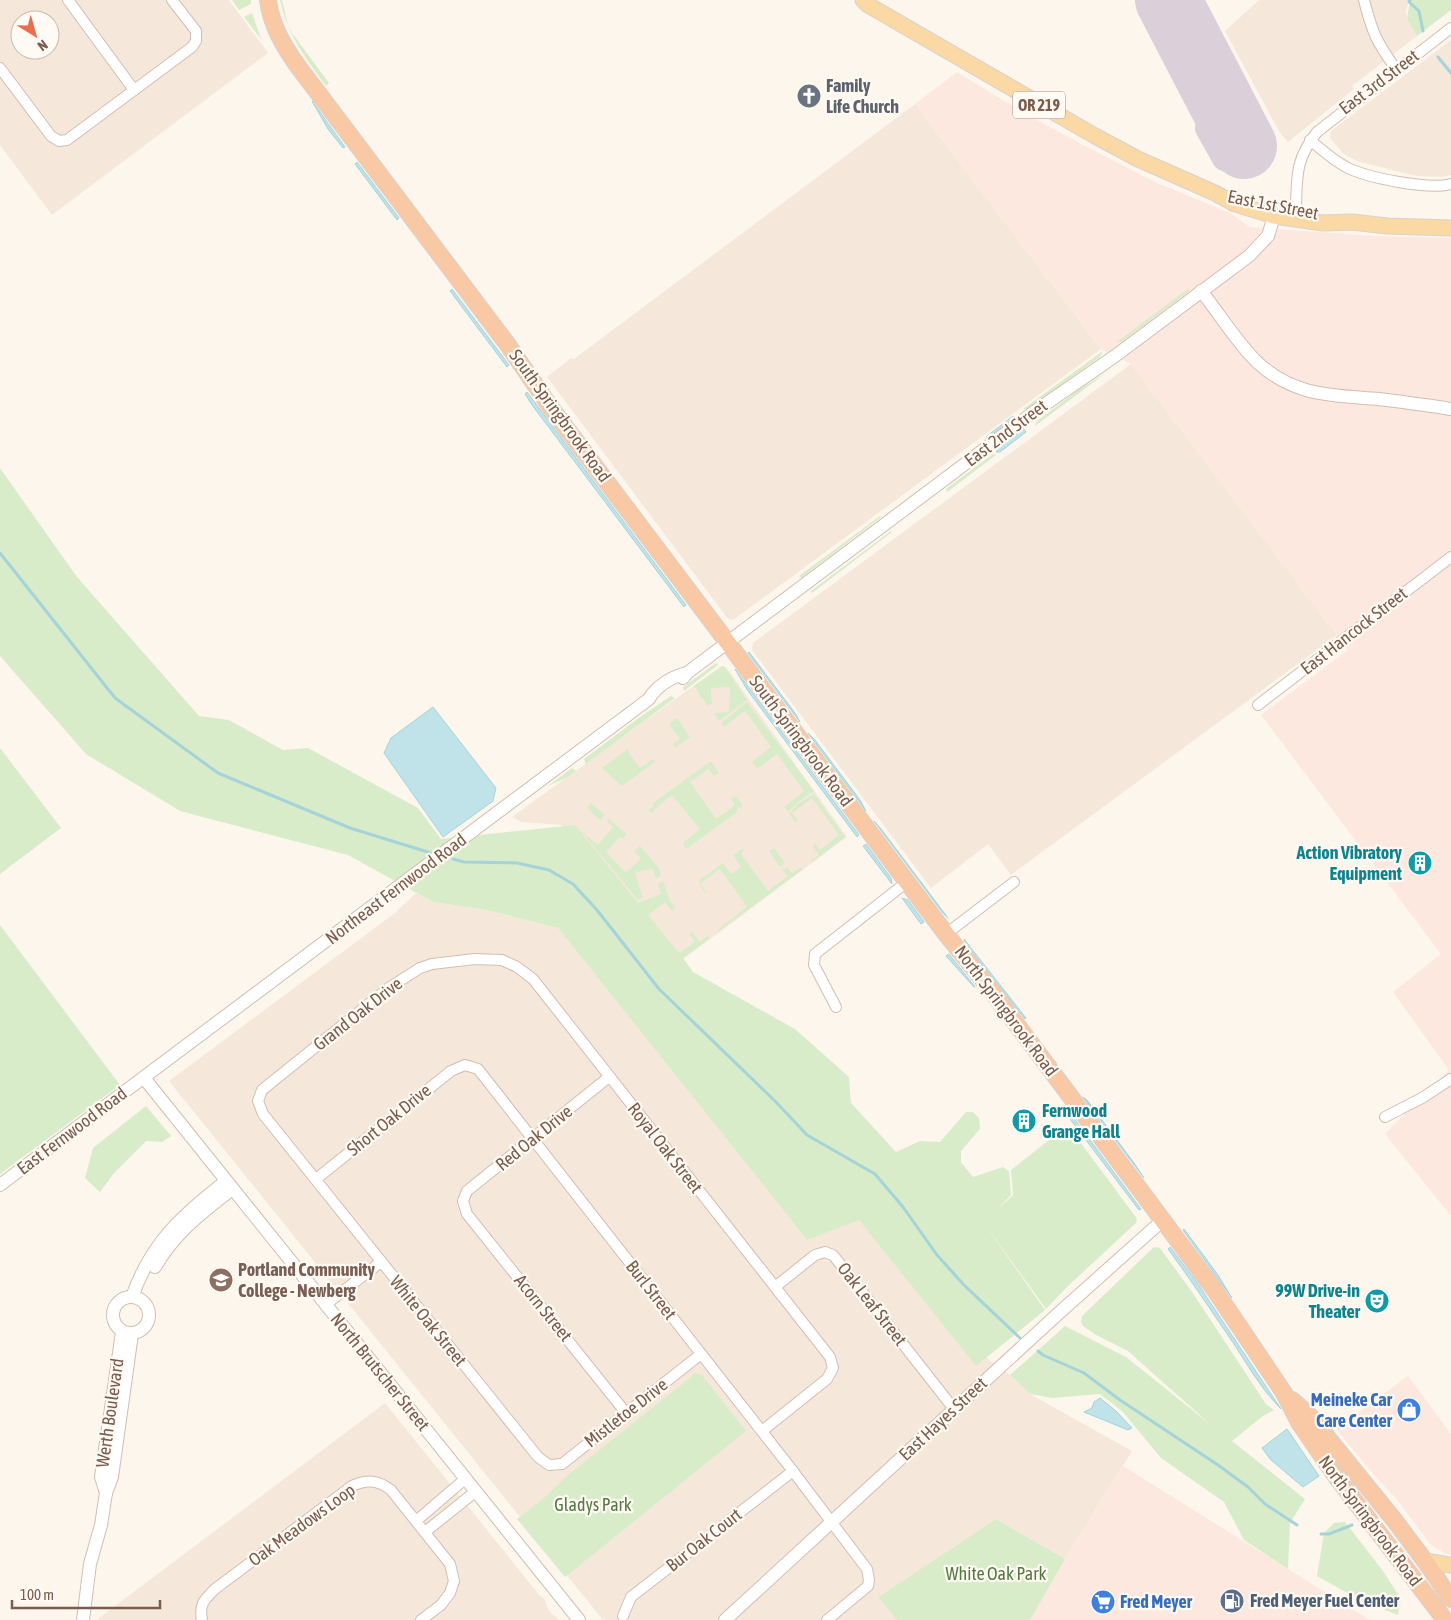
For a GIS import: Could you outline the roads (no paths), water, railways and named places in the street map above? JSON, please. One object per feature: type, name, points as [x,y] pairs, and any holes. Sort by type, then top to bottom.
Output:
[{"type":"highway","name":"South Springbrook Road","points":[[268,0],[273,23],[297,65],[508,345],[552,408],[865,826]]},
{"type":"highway","name":"North Springbrook Road","points":[[865,826],[1214,1289],[1284,1393],[1300,1424],[1335,1475],[1445,1620]]},
{"type":"highway","name":"North Springbrook Road","points":[[1284,1393],[1310,1416],[1425,1561],[1451,1599]]},
{"type":"highway","points":[[1300,1424],[1310,1427],[1327,1450],[1332,1446]]},
{"type":"main road","name":"OR 219","points":[[862,2],[1095,136],[1138,159],[1215,193]]},
{"type":"main road","name":"East 1st Street","points":[[1215,193],[1237,196],[1352,222],[1387,226],[1451,228]]},
{"type":"main road","name":"East 1st Street","points":[[1215,193],[1234,204],[1274,216],[1323,223],[1352,222]]},
{"type":"main road","points":[[1425,1561],[1451,1565]]},
{"type":"street","points":[[68,0],[134,90]]},
{"type":"street","points":[[0,68],[51,136],[59,141],[67,140],[192,47],[196,41],[196,31],[172,0]]},
{"type":"street","points":[[1364,0],[1373,34],[1396,70]]},
{"type":"street","name":"East 3rd Street","points":[[1310,140],[1325,124],[1451,28]]},
{"type":"street","points":[[1296,209],[1298,166],[1310,140],[1339,163],[1358,172],[1420,186],[1451,184]]},
{"type":"street","name":"East 2nd Street","points":[[728,643],[1034,412],[1114,356],[1256,250],[1268,236],[1274,216]]},
{"type":"street","points":[[1201,291],[1243,346],[1258,362],[1281,380],[1293,386],[1330,396],[1451,409]]},
{"type":"street","name":"East Hancock Street","points":[[1258,706],[1451,557]]},
{"type":"street","name":"Northeast Fernwood Road","points":[[144,1078],[649,700],[658,698],[681,681],[687,672],[728,643]]},
{"type":"street","points":[[836,1007],[814,965],[815,954],[907,882]]},
{"type":"street","points":[[946,934],[1014,882]]},
{"type":"street","name":"Royal Oak Street","points":[[475,959],[502,960],[533,978],[830,1357],[833,1368],[828,1379],[762,1432]]},
{"type":"street","name":"Grand Oak Drive","points":[[258,1101],[262,1090],[408,974],[432,964],[475,959]]},
{"type":"street","name":"Burl Street","points":[[465,1065],[478,1069],[832,1521],[866,1569],[869,1580],[868,1586],[827,1620]]},
{"type":"street","name":"Short Oak Drive","points":[[316,1179],[451,1070],[465,1065]]},
{"type":"street","name":"Red Oak Drive","points":[[463,1201],[467,1191],[609,1077]]},
{"type":"street","name":"East Fernwood Road","points":[[0,1185],[144,1078]]},
{"type":"street","name":"North Brutscher Street","points":[[144,1078],[579,1620]]},
{"type":"street","points":[[1385,1117],[1422,1098],[1451,1079]]},
{"type":"street","name":"White Oak Street","points":[[258,1101],[263,1114],[381,1262],[538,1457],[549,1465]]},
{"type":"street","name":"Werth Boulevard","points":[[83,1620],[90,1564],[101,1525],[106,1493],[112,1477],[127,1333],[117,1327],[114,1322],[114,1308],[123,1299],[136,1298],[137,1284],[156,1247],[169,1230],[184,1215],[229,1185]]},
{"type":"street","name":"Acorn Street","points":[[463,1201],[467,1214],[626,1413]]},
{"type":"street","name":"East Hayes Street","points":[[724,1620],[1163,1220]]},
{"type":"street","name":"Oak Leaf Street","points":[[775,1287],[814,1255],[825,1252],[833,1255],[954,1409]]},
{"type":"street","points":[[325,1305],[381,1262]]},
{"type":"street","points":[[127,1333],[141,1331],[146,1327],[150,1317],[146,1304],[136,1298]]},
{"type":"street","name":"Mistletoe Drive","points":[[549,1465],[562,1464],[701,1354]]},
{"type":"street","name":"Bur Oak Court","points":[[623,1616],[631,1597],[793,1471]]},
{"type":"street","points":[[416,1521],[465,1479]]},
{"type":"street","name":"Oak Meadows Loop","points":[[202,1620],[201,1608],[205,1599],[215,1589],[352,1486],[361,1482],[374,1481],[384,1484],[391,1490],[450,1564],[454,1581],[450,1594],[441,1605],[421,1620]]},
{"type":"street","points":[[424,1532],[475,1492]]},
{"type":"water","points":[[312,101],[345,147],[343,148],[328,129]]},
{"type":"water","points":[[357,162],[399,218],[397,220],[355,164]]},
{"type":"water","points":[[452,289],[509,365],[507,367],[450,291]]},
{"type":"water","points":[[527,392],[686,605],[684,607],[532,405],[525,394]]},
{"type":"water","points":[[1013,416],[1016,419],[994,436],[986,439],[987,436]]},
{"type":"water","points":[[1023,428],[1026,432],[1000,452],[996,452],[1000,446]]},
{"type":"water","points":[[748,653],[795,713],[800,722]]},
{"type":"water","points":[[735,669],[859,835],[857,837],[748,691]]},
{"type":"water","points":[[433,707],[496,788],[493,801],[443,837],[384,753],[391,738]]},
{"type":"water","points":[[808,733],[860,800],[866,811]]},
{"type":"water","points":[[874,821],[881,829],[948,918],[943,913]]},
{"type":"water","points":[[866,844],[891,878],[892,884],[863,846]]},
{"type":"water","points":[[902,898],[908,900],[924,922],[921,924]]},
{"type":"water","points":[[964,939],[1026,1018],[1025,1019],[967,946]]},
{"type":"water","points":[[949,954],[975,987],[946,956]]},
{"type":"water","points":[[1083,1097],[1087,1100],[1144,1178]]},
{"type":"water","points":[[1073,1117],[1141,1209],[1139,1210],[1070,1119]]},
{"type":"water","points":[[1183,1230],[1218,1275],[1232,1298]]},
{"type":"water","points":[[1170,1247],[1196,1281],[1281,1409],[1256,1378],[1168,1249]]},
{"type":"water","points":[[1100,1398],[1132,1428],[1128,1430],[1084,1412],[1092,1408],[1094,1402]]},
{"type":"water","points":[[1287,1429],[1319,1476],[1303,1487],[1271,1460],[1262,1448]]},
{"type":"waterway","points":[[1410,0],[1409,2],[1419,11],[1423,31]]},
{"type":"waterway","points":[[1438,57],[1451,73]]},
{"type":"waterway","points":[[0,553],[115,698],[218,773],[350,828],[431,853]]},
{"type":"waterway","points":[[453,859],[464,862],[517,863],[549,870],[573,884],[597,910],[659,989],[776,1102],[807,1135],[875,1174],[903,1207],[937,1255],[964,1285],[1020,1338]]},
{"type":"waterway","points":[[1038,1351],[1084,1373],[1120,1400],[1218,1465],[1248,1487],[1265,1504],[1297,1525]]},
{"type":"waterway","points":[[1321,1534],[1329,1534],[1352,1525]]},
{"type":"place","name":"Family Life Church","points":[[809,96]]},
{"type":"place","name":"Action Vibratory Equipment","points":[[1420,863]]},
{"type":"place","name":"Fernwood Grange Hall","points":[[1024,1121]]},
{"type":"place","name":"Portland Community College - Newberg","points":[[221,1280]]},
{"type":"place","name":"99W Drive-in Theater","points":[[1377,1301]]},
{"type":"place","name":"Meineke Car Care Center","points":[[1409,1410]]},
{"type":"place","name":"Fred Meyer Fuel Center","points":[[1232,1601]]},
{"type":"place","name":"Fred Meyer","points":[[1103,1602]]},
{"type":"park label","name":"Gladys Park","points":[[593,1505]]},
{"type":"park label","name":"White Oak Park","points":[[996,1574]]}]
